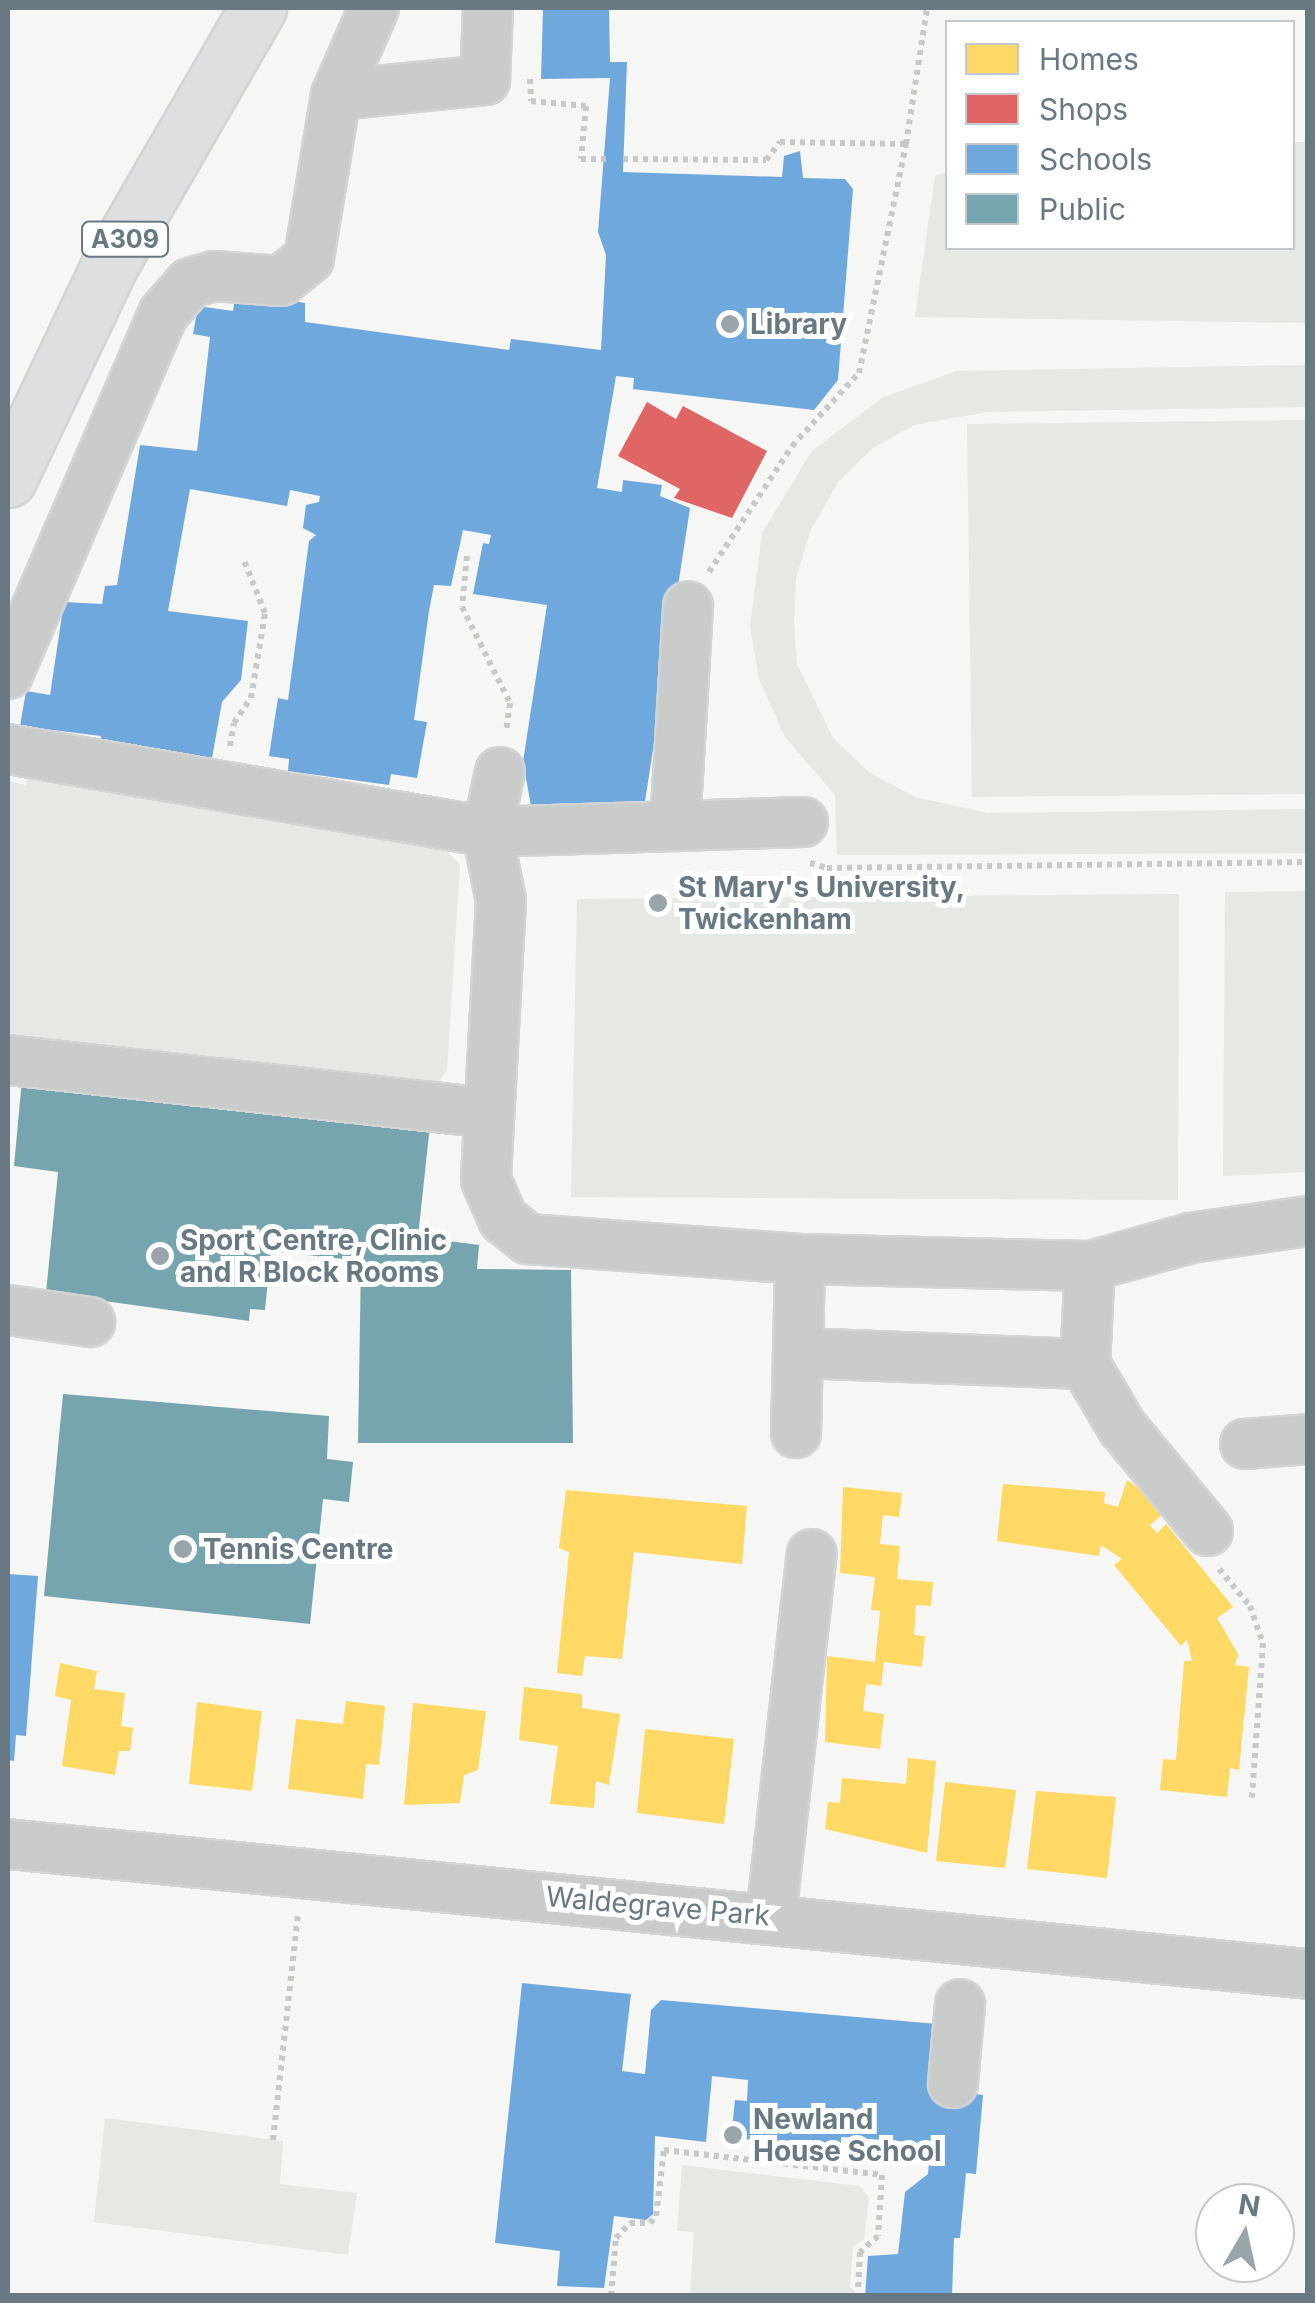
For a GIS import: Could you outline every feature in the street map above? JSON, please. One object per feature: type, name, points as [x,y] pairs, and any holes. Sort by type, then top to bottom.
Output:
[{"type":"main road","name":"A309","points":[[8,479],[109,266],[258,8]]},
{"type":"street","points":[[8,674],[163,314],[190,284],[214,276],[281,281],[309,258],[336,94],[374,8]]},
{"type":"street","points":[[336,94],[485,80],[488,8]]},
{"type":"street","points":[[675,826],[688,606]]},
{"type":"street","points":[[8,749],[487,832],[675,826],[796,839]]},
{"type":"street","points":[[500,772],[487,832],[501,900],[486,1112],[486,1180],[502,1219],[528,1240],[800,1259],[1090,1266],[1190,1238],[1308,1221]]},
{"type":"street","points":[[8,1060],[486,1112]]},
{"type":"street","points":[[796,1433],[800,1259]]},
{"type":"street","points":[[1090,1266],[1085,1364],[1122,1426],[1208,1531]]},
{"type":"street","points":[[8,1310],[90,1322]]},
{"type":"street","points":[[798,1353],[1085,1364]]},
{"type":"street","points":[[1245,1444],[1308,1439]]},
{"type":"street","points":[[771,1917],[824,1612],[812,1554]]},
{"type":"street","name":"Waldegrave Park","points":[[8,1844],[771,1917],[1308,1974]]},
{"type":"street","points":[[953,2084],[960,2004]]},
{"type":"path","points":[[688,606],[756,494],[859,373],[906,144],[927,8]]},
{"type":"path","points":[[529,62],[530,100],[586,106],[582,159],[608,159]]},
{"type":"path","points":[[623,159],[766,160],[780,142],[906,144]]},
{"type":"path","points":[[468,556],[462,607],[510,702],[500,772]]},
{"type":"path","points":[[223,786],[234,724],[251,698],[264,613],[242,558]]},
{"type":"path","points":[[796,839],[826,868],[1308,862]]},
{"type":"path","points":[[1208,1531],[1197,1544],[1250,1606],[1263,1643],[1252,1798]]},
{"type":"path","points":[[273,2140],[303,1874]]},
{"type":"path","points":[[610,2296],[616,2238],[630,2222],[650,2223],[656,2216],[664,2150],[882,2174],[878,2236],[860,2252],[858,2287]]},
{"type":"shaded area","points":[[1295,142],[1307,142],[1307,323],[915,317],[935,176],[945,173],[945,250],[1295,250]]},
{"type":"shaded area","points":[[1307,365],[1307,407],[988,412],[914,425],[873,448],[838,482],[810,532],[796,578],[794,623],[797,664],[833,738],[870,773],[915,797],[988,813],[1307,809],[1307,853],[837,855],[835,795],[785,737],[759,679],[750,627],[762,533],[812,451],[883,397],[957,371]]},
{"type":"shaded area","points":[[1307,420],[1307,794],[972,797],[967,424]]},
{"type":"shaded area","points":[[28,770],[414,830],[445,849],[460,865],[447,1070],[438,1083],[8,1045],[8,781],[26,785]]},
{"type":"shaded area","points":[[1307,891],[1307,1172],[1223,1176],[1225,892]]},
{"type":"shaded area","points":[[1179,894],[1178,1200],[571,1197],[577,899]]},
{"type":"shaded area","points":[[105,2118],[283,2141],[280,2184],[357,2193],[348,2255],[94,2222]]},
{"type":"shaded area","points":[[682,2165],[860,2186],[869,2198],[864,2239],[853,2248],[850,2287],[859,2295],[690,2295],[694,2232],[677,2231]]},
{"type":"building: Homes","points":[[1127,1480],[1168,1510],[1150,1525],[1157,1533],[1166,1524],[1233,1607],[1217,1618],[1238,1654],[1235,1665],[1249,1667],[1239,1770],[1230,1768],[1227,1797],[1160,1790],[1163,1759],[1176,1760],[1184,1661],[1192,1661],[1187,1639],[1181,1646],[1114,1565],[1122,1559],[1101,1545],[1099,1556],[997,1541],[1003,1484],[1105,1492],[1104,1503],[1118,1507]]},
{"type":"building: Homes","points":[[843,1487],[902,1493],[899,1517],[883,1515],[880,1544],[900,1546],[897,1579],[933,1582],[931,1606],[916,1605],[914,1635],[925,1636],[922,1667],[884,1662],[881,1686],[866,1684],[863,1711],[884,1714],[880,1749],[825,1742],[827,1656],[875,1662],[880,1611],[871,1610],[875,1577],[840,1573]]},
{"type":"building: Homes","points":[[566,1490],[747,1506],[742,1564],[634,1552],[622,1659],[585,1656],[582,1676],[557,1673],[569,1552],[559,1548]]},
{"type":"building: Homes","points":[[60,1663],[97,1671],[94,1689],[125,1693],[121,1726],[133,1728],[130,1751],[119,1751],[115,1775],[62,1766],[71,1700],[55,1696]]},
{"type":"building: Homes","points":[[524,1687],[582,1694],[582,1708],[620,1714],[609,1785],[596,1781],[594,1808],[550,1804],[558,1746],[519,1740]]},
{"type":"building: Homes","points":[[346,1701],[385,1706],[379,1765],[366,1764],[363,1799],[288,1789],[296,1719],[343,1724]]},
{"type":"building: Homes","points":[[197,1702],[262,1711],[252,1791],[189,1784]]},
{"type":"building: Homes","points":[[413,1703],[486,1711],[478,1770],[464,1775],[460,1803],[404,1805]]},
{"type":"building: Homes","points":[[645,1729],[734,1739],[724,1824],[637,1813]]},
{"type":"building: Homes","points":[[908,1758],[936,1761],[927,1853],[825,1829],[828,1802],[840,1803],[842,1778],[906,1784]]},
{"type":"building: Homes","points":[[945,1782],[1016,1790],[1005,1868],[936,1861]]},
{"type":"building: Homes","points":[[1036,1791],[1116,1797],[1107,1878],[1027,1869]]},
{"type":"building: Shops","points":[[647,402],[676,419],[683,406],[767,451],[732,518],[674,498],[680,489],[618,456]]},
{"type":"building: Schools","name":"St Mary's University, Twickenham","points":[[543,8],[609,8],[610,62],[627,62],[623,172],[782,177],[784,156],[800,151],[803,178],[845,179],[853,189],[838,380],[814,410],[633,389],[634,378],[616,376],[597,488],[622,492],[623,480],[662,485],[660,496],[690,508],[644,808],[533,817],[523,762],[547,605],[473,594],[483,543],[489,544],[491,535],[463,530],[451,586],[434,585],[429,611],[414,720],[427,722],[417,778],[391,774],[389,785],[288,771],[289,759],[269,756],[278,698],[288,700],[309,541],[316,535],[303,528],[306,505],[319,502],[320,496],[290,490],[287,506],[190,489],[168,611],[248,621],[241,680],[222,702],[211,764],[100,747],[101,736],[20,726],[26,691],[50,695],[64,602],[102,604],[105,586],[117,585],[140,445],[197,451],[210,337],[193,334],[198,306],[233,311],[236,292],[305,303],[305,322],[509,350],[511,339],[601,350],[606,255],[598,232],[610,78],[541,79]]},
{"type":"building: Schools","points":[[8,1574],[38,1576],[26,1736],[16,1735],[14,1761],[8,1760]]},
{"type":"building: Schools","points":[[522,1983],[631,1994],[622,2071],[645,2074],[651,2010],[661,2000],[949,2025],[945,2090],[983,2095],[976,2174],[966,2173],[960,2238],[954,2238],[952,2296],[865,2296],[868,2256],[898,2254],[905,2192],[928,2174],[929,2161],[915,2160],[912,2142],[841,2137],[841,2147],[731,2138],[735,2100],[747,2101],[748,2080],[712,2076],[706,2142],[655,2136],[653,2214],[646,2220],[614,2216],[604,2288],[557,2286],[560,2251],[495,2243]]},
{"type":"building: Public","name":"Sport Centre, Clinic and R Block Rooms","points":[[22,1079],[430,1125],[418,1237],[479,1245],[477,1269],[571,1270],[573,1443],[358,1443],[361,1261],[271,1251],[265,1310],[250,1309],[249,1321],[46,1293],[58,1172],[14,1166]]},
{"type":"building: Public","name":"Tennis Centre","points":[[63,1394],[329,1416],[327,1459],[353,1462],[349,1502],[323,1499],[310,1624],[44,1596]]},
{"type":"place","name":"Library","points":[[730,324]]},
{"type":"place","name":"St Mary's University, Twickenham","points":[[658,903]]},
{"type":"place","name":"Sport Centre, Clinic and R Block Rooms","points":[[160,1256]]},
{"type":"place","name":"Tennis Centre","points":[[183,1549]]},
{"type":"place","name":"Newland House School","points":[[733,2135]]}]
